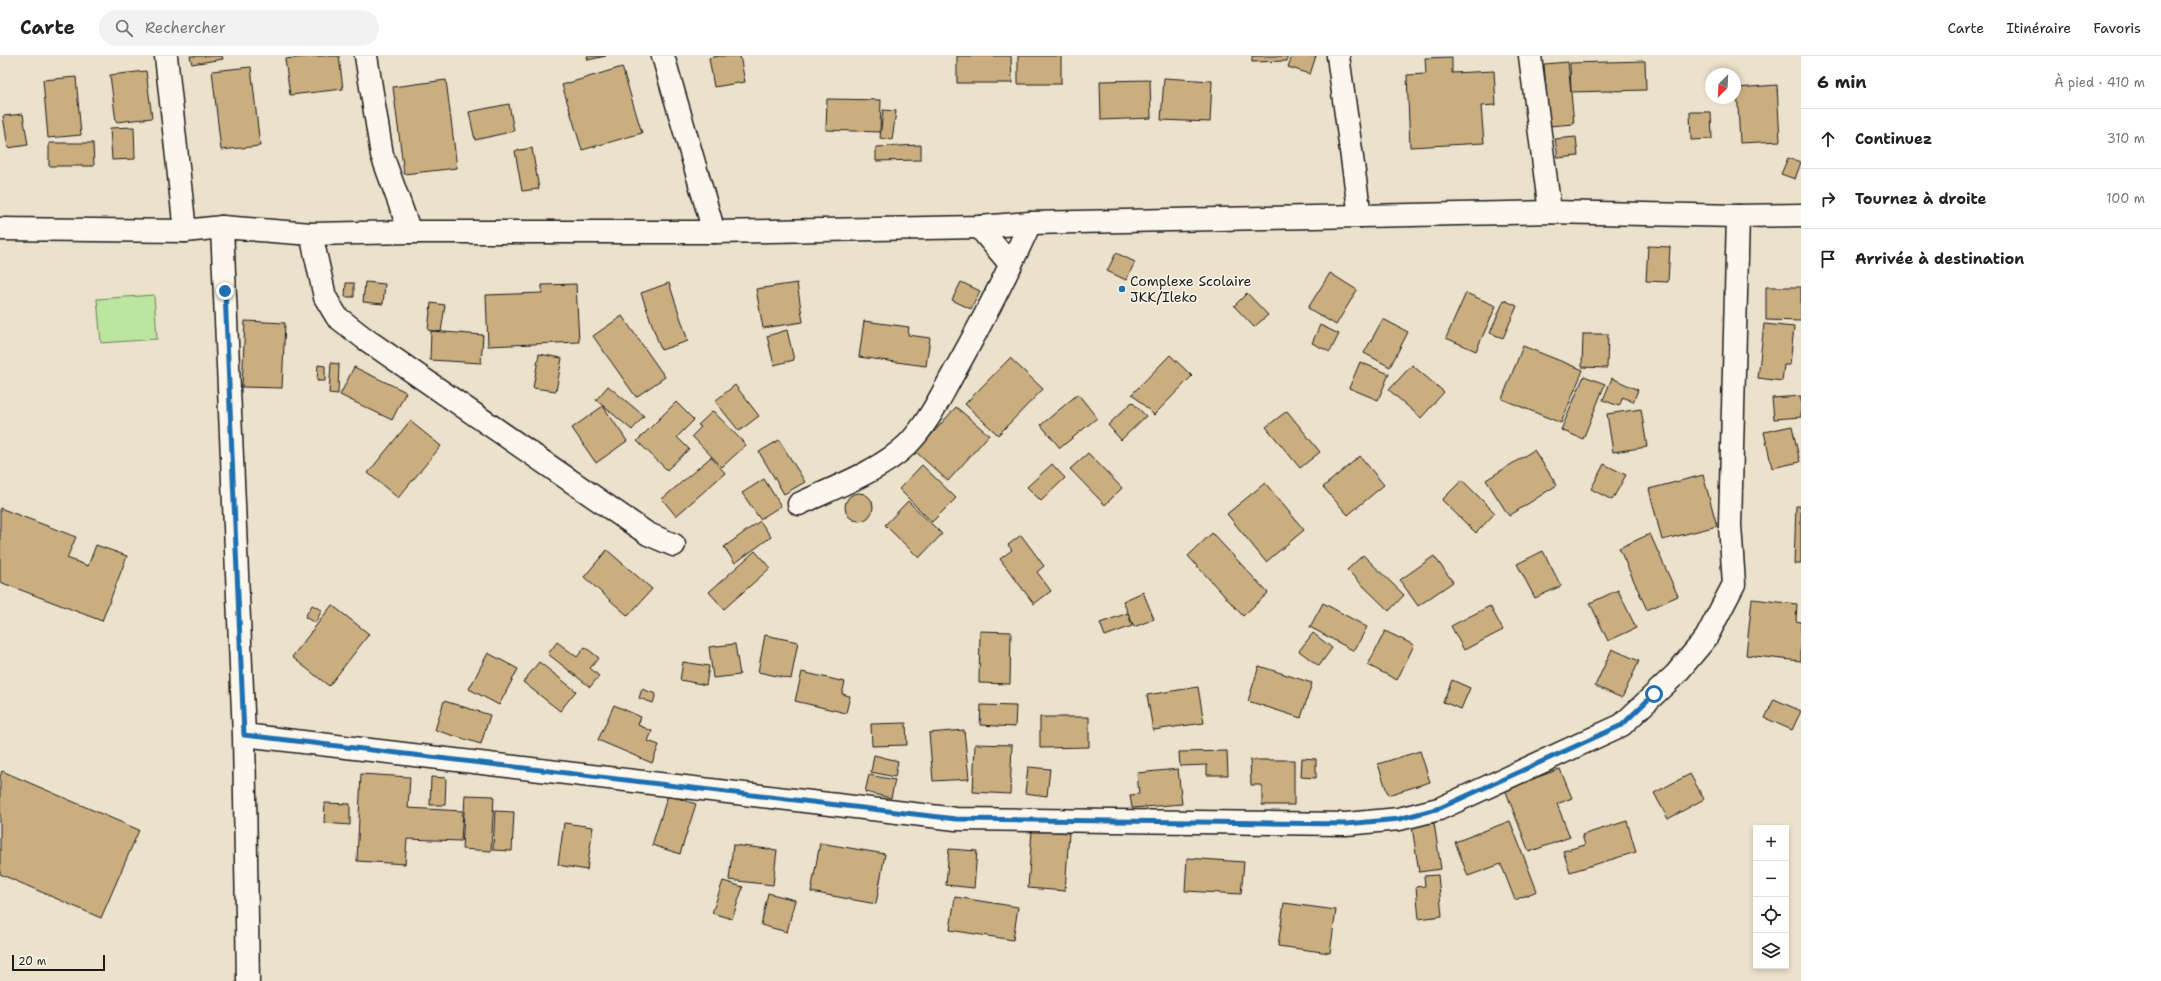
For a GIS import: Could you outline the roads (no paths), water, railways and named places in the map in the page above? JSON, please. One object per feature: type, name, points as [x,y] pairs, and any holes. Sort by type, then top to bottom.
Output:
[{"type":"main road","points":[[166,56],[184,231]]},
{"type":"main road","points":[[366,56],[382,155],[410,232]]},
{"type":"main road","points":[[662,56],[714,232]]},
{"type":"main road","points":[[1338,56],[1360,216]]},
{"type":"main road","points":[[1530,56],[1550,212]]},
{"type":"main road","points":[[0,229],[184,231],[222,227],[311,234],[410,232],[714,232],[979,226],[1030,223],[1550,212],[1738,216],[1801,215]]},
{"type":"main road","points":[[244,735],[956,819],[1346,824],[1399,819],[1440,808],[1622,725],[1676,674],[1706,638],[1734,584],[1730,525],[1738,216]]},
{"type":"main road","points":[[799,504],[879,466],[907,445],[930,416],[1011,265],[1030,223]]},
{"type":"main road","points":[[979,226],[1011,265]]},
{"type":"main road","points":[[222,227],[244,735],[248,981]]},
{"type":"main road","points":[[311,234],[325,297],[337,316],[364,338],[631,523],[648,534],[674,545]]},
{"type":"place","name":"Complexe Scolaire JKK/Ileko","points":[[1122,289]]}]
